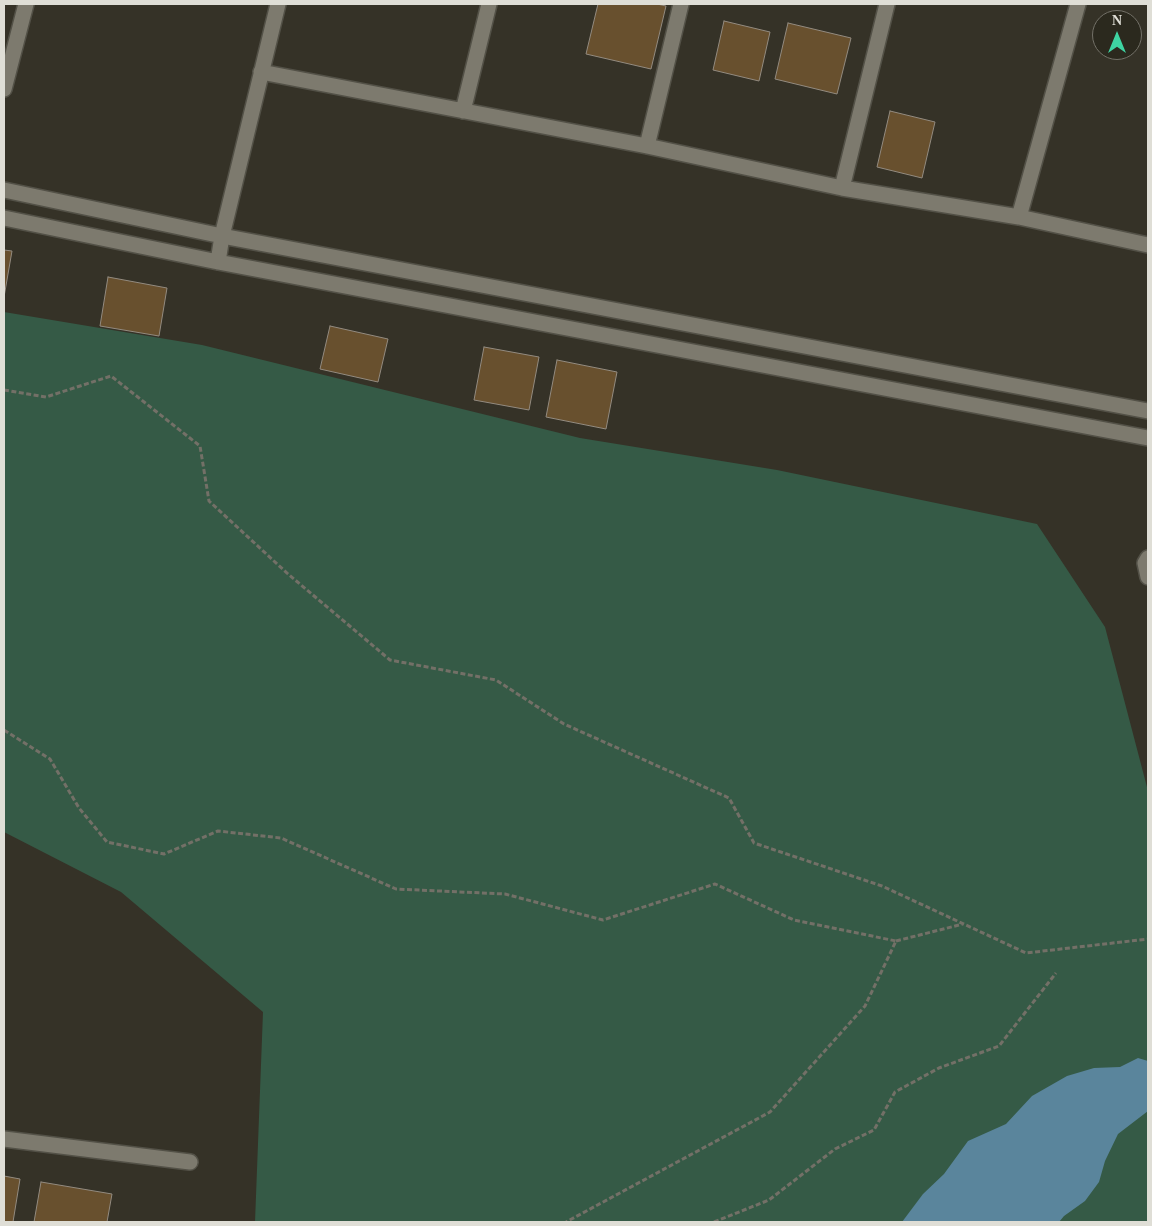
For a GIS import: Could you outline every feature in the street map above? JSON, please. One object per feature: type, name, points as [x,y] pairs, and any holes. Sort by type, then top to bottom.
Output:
[{"type":"street","points":[[4,89],[26,4]]},
{"type":"street","points":[[218,262],[222,236],[278,4]]},
{"type":"street","points":[[463,111],[489,4]]},
{"type":"street","points":[[647,146],[681,4]]},
{"type":"street","points":[[842,188],[887,4]]},
{"type":"street","points":[[1019,217],[1078,4]]},
{"type":"street","points":[[261,72],[647,146],[842,188],[1019,217],[1148,245]]},
{"type":"street","points":[[4,190],[222,236],[1148,411]]},
{"type":"street","points":[[4,218],[218,262],[1148,438]]},
{"type":"street","points":[[1148,558],[1145,563],[1148,576]]},
{"type":"street","points":[[4,1139],[190,1162]]},
{"type":"path","points":[[4,390],[46,397],[111,376],[200,446],[209,501],[288,574],[390,660],[496,680],[564,724],[729,798],[754,843],[882,886],[1026,953],[1148,939]]},
{"type":"path","points":[[4,730],[50,759],[79,808],[107,842],[164,854],[218,831],[281,838],[396,889],[505,894],[603,920],[715,884],[794,920],[896,941],[964,924]]},
{"type":"path","points":[[566,1222],[770,1112],[865,1006],[896,941]]},
{"type":"path","points":[[714,1222],[768,1200],[834,1150],[874,1130],[894,1092],[939,1068],[999,1046],[1056,973]]},
{"type":"green space","points":[[4,312],[202,345],[580,438],[777,470],[1037,524],[1105,627],[1148,791],[1148,1222],[255,1222],[263,1012],[121,892],[4,832]]},
{"type":"water","points":[[1138,1058],[1148,1061],[1148,1111],[1118,1134],[1105,1161],[1099,1182],[1085,1201],[1064,1216],[1059,1222],[902,1222],[923,1194],[944,1174],[968,1141],[1006,1124],[1032,1096],[1067,1076],[1094,1068],[1120,1067]]},
{"type":"building","points":[[598,4],[657,4],[666,6],[651,69],[586,54]]},
{"type":"building","points":[[724,21],[770,32],[759,81],[713,70]]},
{"type":"building","points":[[788,23],[851,38],[837,94],[775,79]]},
{"type":"building","points":[[890,111],[935,122],[922,178],[877,167]]},
{"type":"building","points":[[4,250],[12,251],[4,297]]},
{"type":"building","points":[[108,277],[167,288],[159,336],[100,326]]},
{"type":"building","points":[[330,326],[388,339],[378,382],[320,369]]},
{"type":"building","points":[[484,347],[539,357],[529,410],[474,400]]},
{"type":"building","points":[[557,360],[617,372],[606,429],[546,417]]},
{"type":"building","points":[[4,1176],[20,1179],[13,1222],[4,1222]]},
{"type":"building","points":[[41,1182],[112,1194],[107,1222],[34,1222]]}]
